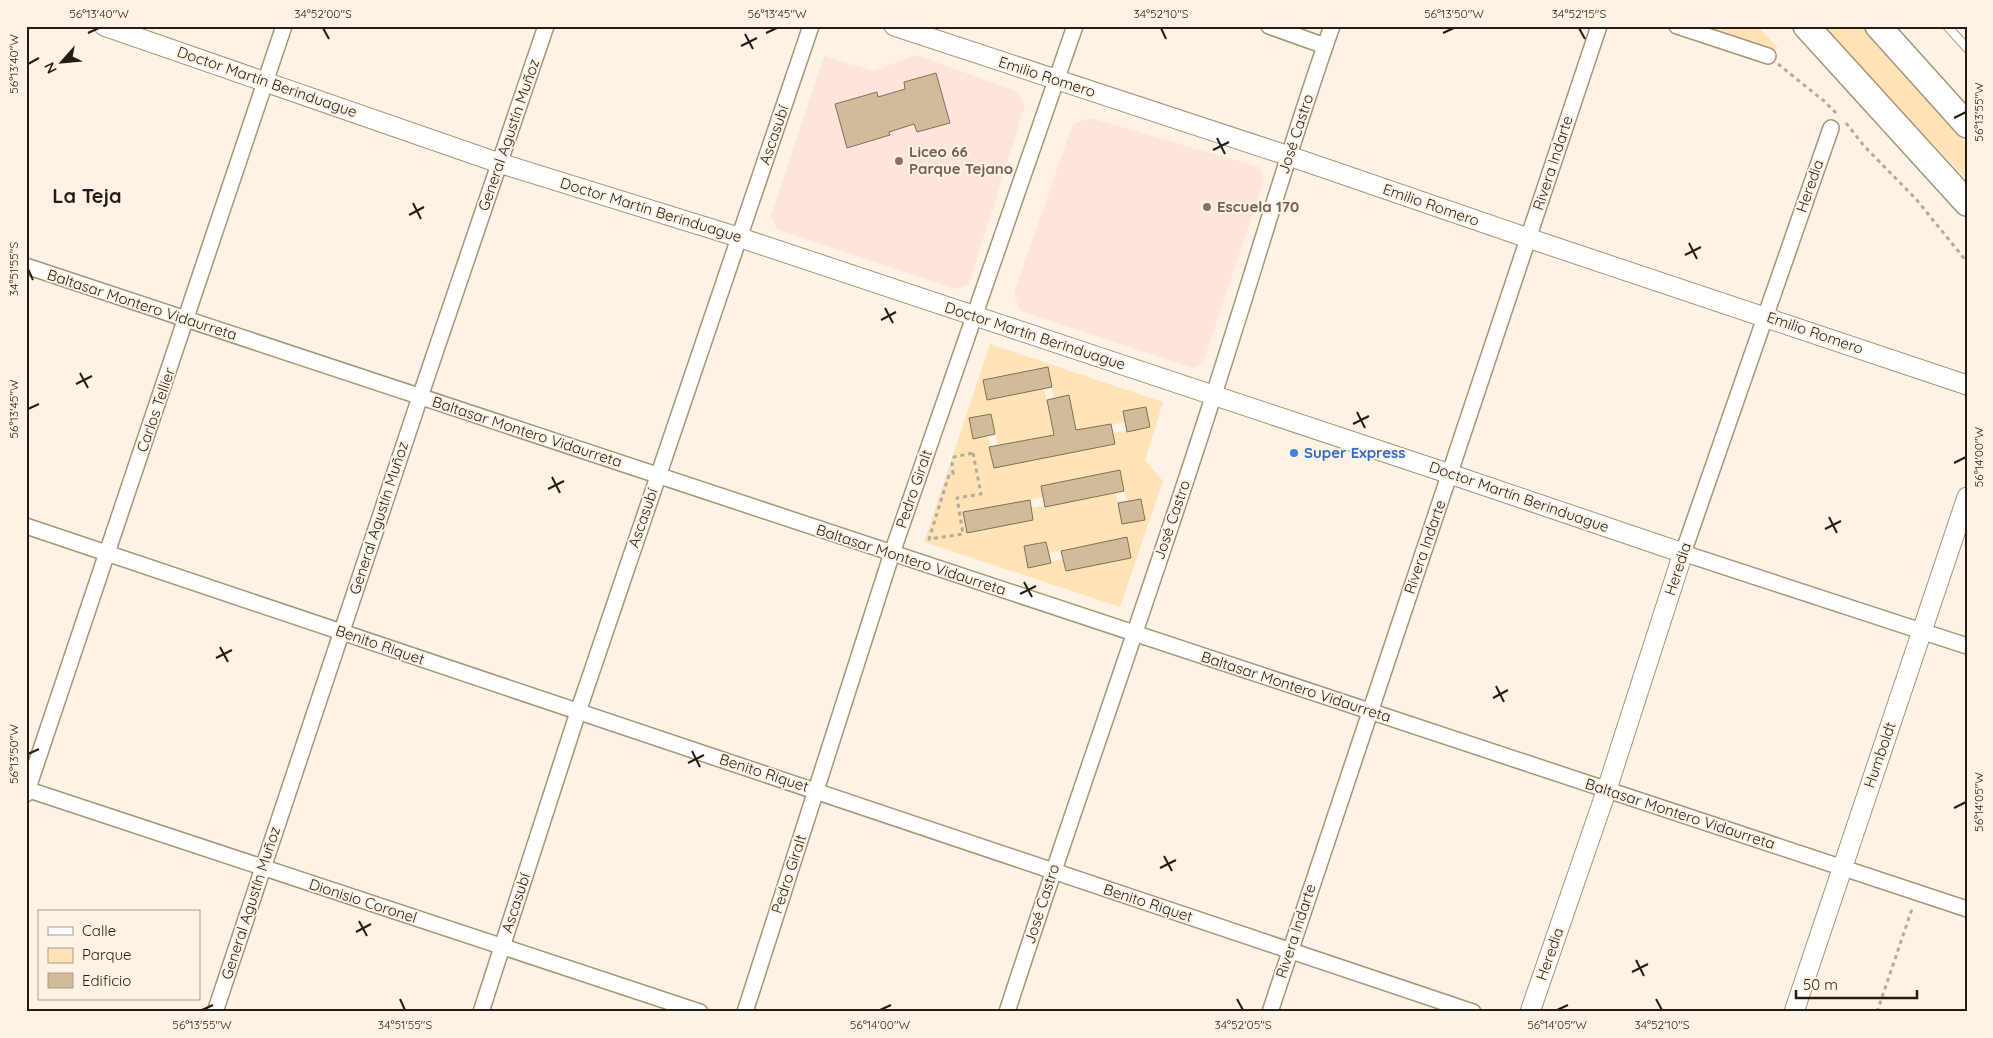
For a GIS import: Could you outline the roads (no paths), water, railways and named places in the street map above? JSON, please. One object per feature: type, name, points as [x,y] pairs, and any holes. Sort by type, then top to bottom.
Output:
[{"type":"highway","points":[[1806,26],[1967,203]]},
{"type":"highway","points":[[1878,26],[1967,125]]},
{"type":"street","name":"Doctor Martín Berinduague","points":[[104,26],[499,163],[738,237],[1450,474],[1683,554],[1967,646]]},
{"type":"street","name":"Carlos Tellier","points":[[27,791],[284,26]]},
{"type":"street","name":"General Agustín Muñoz","points":[[215,1012],[546,26]]},
{"type":"street","name":"Ascasubí","points":[[481,1012],[578,712],[811,26]]},
{"type":"street","name":"Emilio Romero","points":[[894,26],[1288,156],[1967,385]]},
{"type":"street","name":"Pedro Giralt","points":[[746,1012],[892,553],[1075,26]]},
{"type":"street","points":[[1269,26],[1324,46]]},
{"type":"street","name":"José Castro","points":[[1007,1012],[1214,395],[1288,156],[1332,26]]},
{"type":"street","name":"Rivera Indarte","points":[[1270,1012],[1599,26]]},
{"type":"street","points":[[1677,26],[1768,56]]},
{"type":"street","name":"Heredia","points":[[1530,1012],[1607,789],[1683,554],[1764,316],[1831,128]]},
{"type":"street","name":"Baltasar Montero Vidaurreta","points":[[26,266],[1967,909]]},
{"type":"street","name":"Humboldt","points":[[1794,1012],[1967,498]]},
{"type":"street","name":"Benito Riquet","points":[[26,526],[1473,1012]]},
{"type":"street","name":"Dionisio Coronel","points":[[27,791],[700,1012]]},
{"type":"lane","points":[[1947,26],[1967,48]]},
{"type":"place","name":"Liceo 66 Parque Tejano","points":[[899,161]]},
{"type":"place","name":"Escuela 170","points":[[1207,207]]},
{"type":"place","name":"Super Express","points":[[1294,453]]},
{"type":"district","name":"La Teja","points":[[87,196]]}]
